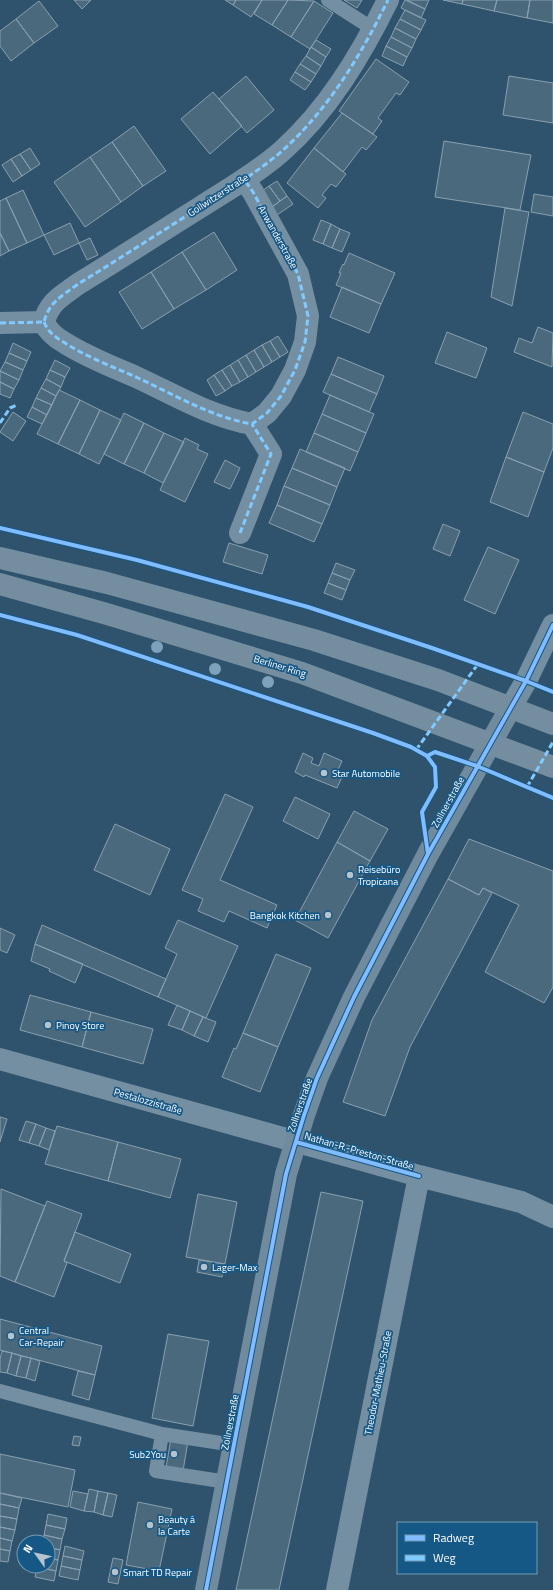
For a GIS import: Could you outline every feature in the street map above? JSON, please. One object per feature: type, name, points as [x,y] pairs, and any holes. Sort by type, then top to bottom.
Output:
[{"type":"main road","points":[[0,558],[107,583],[314,640],[438,680],[553,724]]},
{"type":"main road","name":"Berliner Ring","points":[[0,584],[100,612],[302,673],[553,767]]},
{"type":"street","name":"Gollwitzerstraße","points":[[44,322],[47,311],[54,302],[78,284],[244,179],[282,151],[312,120],[338,85],[373,29],[388,0]]},
{"type":"street","name":"Anwanderstraße","points":[[244,179],[253,192],[298,274],[308,316],[305,342],[295,370],[281,396],[267,414],[252,424]]},
{"type":"street","points":[[0,323],[44,322],[46,329],[50,333],[79,351],[210,411],[236,421],[252,424],[271,454],[240,534]]},
{"type":"street","name":"Zollnerstraße","points":[[206,1590],[286,1174],[317,1078],[358,990],[428,854],[511,708],[553,625]]},
{"type":"street","name":"Pestalozzistraße","points":[[0,1059],[296,1142]]},
{"type":"street","name":"Nathan-R.-Preston-Straße","points":[[296,1142],[521,1202],[553,1217]]},
{"type":"street","name":"Theodor-Mathieu-Straße","points":[[337,1590],[419,1176]]},
{"type":"lane","points":[[328,0],[373,29]]},
{"type":"lane","points":[[0,1391],[162,1434],[234,1445]]},
{"type":"lane","points":[[162,1434],[156,1470],[227,1482]]},
{"type":"building","points":[[74,0],[91,0],[82,9]]},
{"type":"building","points":[[225,0],[236,0],[233,5]]},
{"type":"building","points":[[236,0],[262,0],[251,17],[233,5]]},
{"type":"building","points":[[262,0],[288,0],[272,25],[254,14]]},
{"type":"building","points":[[288,0],[314,1],[291,37],[272,25]]},
{"type":"building","points":[[344,0],[362,0],[357,8]]},
{"type":"building","points":[[405,0],[425,9],[421,18],[401,8]]},
{"type":"building","points":[[407,0],[429,0],[425,9]]},
{"type":"building","points":[[443,0],[463,0],[462,4]]},
{"type":"building","points":[[463,0],[497,0],[494,11],[462,4]]},
{"type":"building","points":[[497,0],[530,0],[527,18],[494,11]]},
{"type":"building","points":[[530,0],[553,0],[553,23],[527,18]]},
{"type":"building","points":[[39,1],[58,26],[34,43],[16,19]]},
{"type":"building","points":[[314,1],[333,13],[310,49],[291,37]]},
{"type":"building","points":[[405,10],[426,20],[421,30],[400,19]]},
{"type":"building","points":[[16,19],[34,43],[11,61],[0,46],[0,31]]},
{"type":"building","points":[[400,19],[421,30],[416,39],[395,28]]},
{"type":"building","points":[[395,28],[416,39],[412,48],[391,37]]},
{"type":"building","points":[[391,37],[412,48],[407,57],[386,46]]},
{"type":"building","points":[[316,40],[331,49],[326,57],[311,47]]},
{"type":"building","points":[[386,46],[407,57],[403,66],[382,56]]},
{"type":"building","points":[[311,47],[326,57],[321,66],[306,56]]},
{"type":"building","points":[[306,56],[321,66],[316,74],[300,64]]},
{"type":"building","points":[[376,59],[409,82],[400,95],[396,93],[378,118],[382,121],[373,134],[339,111]]},
{"type":"building","points":[[300,64],[316,74],[311,82],[295,72]]},
{"type":"building","points":[[295,72],[311,82],[305,90],[290,80]]},
{"type":"building","points":[[246,76],[274,110],[247,133],[219,99]]},
{"type":"building","points":[[509,76],[553,83],[553,123],[503,115]]},
{"type":"building","points":[[213,92],[242,126],[210,154],[181,119]]},
{"type":"building","points":[[342,113],[377,137],[366,150],[362,147],[343,172],[314,148]]},
{"type":"building","points":[[134,126],[166,171],[143,186],[112,142]]},
{"type":"building","points":[[444,141],[531,155],[520,210],[435,197]]},
{"type":"building","points":[[112,142],[143,186],[121,202],[90,157]]},
{"type":"building","points":[[30,148],[40,164],[31,170],[20,154]]},
{"type":"building","points":[[314,148],[346,174],[336,187],[331,184],[322,195],[326,198],[318,208],[287,183]]},
{"type":"building","points":[[20,154],[31,170],[22,176],[11,159]]},
{"type":"building","points":[[90,157],[121,202],[85,227],[54,182]]},
{"type":"building","points":[[11,159],[22,176],[13,182],[2,165]]},
{"type":"building","points":[[277,181],[287,196],[280,201],[269,186]]},
{"type":"building","points":[[269,186],[280,201],[272,207],[262,191]]},
{"type":"building","points":[[23,190],[44,235],[27,243],[6,198]]},
{"type":"building","points":[[534,194],[553,197],[553,216],[531,212]]},
{"type":"building","points":[[287,196],[293,204],[277,215],[272,207]]},
{"type":"building","points":[[6,198],[27,243],[9,251],[0,233],[0,201]]},
{"type":"building","points":[[505,208],[529,212],[512,306],[491,297]]},
{"type":"building","points":[[321,220],[331,224],[323,244],[313,240]]},
{"type":"building","points":[[70,223],[79,243],[54,255],[44,235]]},
{"type":"building","points":[[331,224],[340,229],[332,248],[323,244]]},
{"type":"building","points":[[340,229],[350,233],[342,252],[332,248]]},
{"type":"building","points":[[214,232],[237,270],[206,290],[182,252]]},
{"type":"building","points":[[0,233],[9,251],[0,256]]},
{"type":"building","points":[[90,238],[98,255],[87,260],[79,243]]},
{"type":"building","points":[[182,252],[206,290],[174,309],[151,272]]},
{"type":"building","points":[[349,253],[395,273],[381,304],[336,285],[341,273],[339,273],[341,268],[343,264],[344,265]]},
{"type":"building","points":[[151,272],[174,309],[142,329],[119,292]]},
{"type":"building","points":[[342,287],[381,304],[369,333],[330,317]]},
{"type":"building","points":[[538,327],[553,333],[552,367],[514,352],[519,338],[532,343]]},
{"type":"building","points":[[447,332],[487,348],[476,378],[435,363]]},
{"type":"building","points":[[278,336],[288,352],[280,357],[270,341]]},
{"type":"building","points":[[270,341],[280,357],[272,362],[262,345]]},
{"type":"building","points":[[13,343],[31,352],[27,361],[9,353]]},
{"type":"building","points":[[262,345],[272,362],[264,367],[254,350]]},
{"type":"building","points":[[254,350],[264,367],[256,372],[246,355]]},
{"type":"building","points":[[9,353],[27,361],[23,370],[5,362]]},
{"type":"building","points":[[246,355],[256,372],[248,377],[238,360]]},
{"type":"building","points":[[338,357],[384,376],[377,394],[331,374]]},
{"type":"building","points":[[55,360],[70,368],[65,377],[50,370]]},
{"type":"building","points":[[238,360],[248,377],[240,382],[230,365]]},
{"type":"building","points":[[5,362],[23,370],[19,380],[0,371]]},
{"type":"building","points":[[230,365],[240,382],[232,386],[222,370]]},
{"type":"building","points":[[50,370],[65,377],[61,387],[46,379]]},
{"type":"building","points":[[222,370],[232,386],[225,391],[214,375]]},
{"type":"building","points":[[0,371],[19,380],[14,389],[0,382]]},
{"type":"building","points":[[331,374],[377,394],[369,412],[323,392]]},
{"type":"building","points":[[214,375],[225,391],[216,396],[207,380]]},
{"type":"building","points":[[46,379],[61,387],[56,396],[41,388]]},
{"type":"building","points":[[0,382],[14,389],[10,398],[0,394]]},
{"type":"building","points":[[41,388],[56,396],[52,405],[36,398]]},
{"type":"building","points":[[59,390],[80,400],[58,444],[37,434]]},
{"type":"building","points":[[330,395],[374,414],[366,433],[322,414]]},
{"type":"building","points":[[36,398],[52,405],[47,415],[32,407]]},
{"type":"building","points":[[80,400],[100,410],[79,454],[58,444]]},
{"type":"building","points":[[32,407],[47,415],[42,424],[27,417]]},
{"type":"building","points":[[100,410],[121,420],[99,464],[79,454]]},
{"type":"building","points":[[13,412],[26,421],[13,441],[0,432]]},
{"type":"building","points":[[523,412],[553,424],[553,448],[544,472],[506,457]]},
{"type":"building","points":[[124,413],[144,423],[124,464],[104,454]]},
{"type":"building","points":[[322,414],[366,433],[358,452],[314,433]]},
{"type":"building","points":[[144,423],[164,433],[144,473],[124,464]]},
{"type":"building","points":[[164,433],[184,442],[163,483],[144,473]]},
{"type":"building","points":[[314,433],[358,452],[350,471],[306,452]]},
{"type":"building","points":[[185,438],[199,445],[197,449],[208,454],[185,502],[160,490]]},
{"type":"building","points":[[300,449],[345,468],[337,487],[292,468]]},
{"type":"building","points":[[506,457],[544,472],[528,517],[490,502]]},
{"type":"building","points":[[225,460],[240,468],[230,489],[214,482]]},
{"type":"building","points":[[292,468],[337,487],[330,505],[284,486]]},
{"type":"building","points":[[284,486],[330,505],[322,524],[277,505]]},
{"type":"building","points":[[277,505],[322,524],[314,542],[269,523]]},
{"type":"building","points":[[443,524],[460,531],[450,556],[433,549]]},
{"type":"building","points":[[229,543],[268,555],[262,574],[223,562]]},
{"type":"building","points":[[488,547],[519,560],[495,614],[464,600]]},
{"type":"building","points":[[336,563],[355,570],[350,580],[332,573]]},
{"type":"building","points":[[332,573],[350,580],[346,590],[328,583]]},
{"type":"building","points":[[328,583],[346,590],[342,600],[324,593]]},
{"type":"building","points":[[303,753],[313,758],[311,763],[319,766],[324,753],[342,761],[336,774],[342,777],[337,788],[305,775],[304,777],[295,772]]},
{"type":"building","points":[[225,794],[253,807],[220,880],[277,905],[267,928],[229,911],[224,922],[198,911],[203,899],[182,890]]},
{"type":"building","points":[[295,797],[330,814],[318,839],[283,821]]},
{"type":"building","points":[[354,811],[388,829],[370,861],[337,842]]},
{"type":"building","points":[[115,824],[170,849],[150,895],[94,870]]},
{"type":"building","points":[[469,839],[553,871],[553,987],[544,1003],[485,972],[519,905],[483,888],[479,895],[448,879]]},
{"type":"building","points":[[337,842],[370,861],[328,938],[295,920]]},
{"type":"building","points":[[448,879],[479,895],[483,888],[492,893],[410,1047],[385,1116],[343,1102],[372,1020]]},
{"type":"building","points":[[178,920],[238,946],[206,1018],[158,997],[177,954],[165,948]]},
{"type":"building","points":[[42,925],[166,979],[158,997],[35,944]]},
{"type":"building","points":[[0,928],[15,935],[7,953],[0,950]]},
{"type":"building","points":[[35,944],[83,964],[75,983],[49,971],[50,969],[31,961]]},
{"type":"building","points":[[276,954],[311,968],[278,1047],[243,1033]]},
{"type":"building","points":[[30,995],[91,1012],[82,1047],[20,1030]]},
{"type":"building","points":[[177,1005],[190,1011],[182,1030],[168,1025]]},
{"type":"building","points":[[190,1011],[203,1017],[194,1036],[182,1030]]},
{"type":"building","points":[[91,1012],[153,1029],[143,1064],[82,1047]]},
{"type":"building","points":[[203,1017],[216,1022],[208,1042],[194,1036]]},
{"type":"building","points":[[243,1033],[278,1047],[260,1092],[222,1077],[234,1048],[236,1049]]},
{"type":"building","points":[[0,1117],[7,1119],[0,1142]]},
{"type":"building","points":[[26,1121],[36,1124],[29,1143],[19,1140]]},
{"type":"building","points":[[36,1124],[46,1128],[39,1146],[29,1143]]},
{"type":"building","points":[[57,1126],[118,1142],[108,1181],[45,1164]]},
{"type":"building","points":[[46,1128],[55,1131],[49,1150],[39,1146]]},
{"type":"building","points":[[118,1142],[181,1159],[170,1198],[108,1181]]},
{"type":"building","points":[[1,1189],[45,1206],[15,1282],[0,1276]]},
{"type":"building","points":[[321,1192],[363,1201],[279,1590],[236,1590]]},
{"type":"building","points":[[198,1194],[237,1202],[225,1264],[186,1257]]},
{"type":"building","points":[[47,1201],[82,1214],[64,1261],[67,1263],[54,1297],[15,1282]]},
{"type":"building","points":[[75,1232],[131,1254],[120,1283],[64,1261]]},
{"type":"building","points":[[199,1260],[225,1264],[222,1277],[197,1272]]},
{"type":"building","points":[[0,1319],[102,1346],[95,1375],[0,1350]]},
{"type":"building","points":[[168,1334],[209,1341],[193,1426],[152,1418]]},
{"type":"building","points":[[2,1351],[12,1353],[7,1373],[0,1372],[0,1359]]},
{"type":"building","points":[[12,1353],[21,1356],[16,1376],[7,1373]]},
{"type":"building","points":[[21,1356],[31,1358],[26,1378],[16,1376]]},
{"type":"building","points":[[31,1358],[40,1361],[35,1381],[26,1378]]},
{"type":"building","points":[[78,1371],[95,1375],[89,1400],[72,1395]]},
{"type":"building","points":[[74,1436],[81,1437],[79,1446],[72,1445]]},
{"type":"building","points":[[171,1438],[188,1441],[183,1471],[166,1468]]},
{"type":"building","points":[[0,1454],[75,1470],[68,1507],[0,1493]]},
{"type":"building","points":[[89,1489],[98,1491],[94,1512],[84,1511]]},
{"type":"building","points":[[73,1491],[88,1494],[84,1511],[70,1507]]},
{"type":"building","points":[[98,1491],[108,1493],[103,1515],[94,1512]]},
{"type":"building","points":[[0,1493],[22,1498],[19,1508],[0,1504]]},
{"type":"building","points":[[108,1493],[117,1495],[112,1517],[103,1515]]},
{"type":"building","points":[[138,1502],[172,1509],[159,1571],[126,1565]]},
{"type":"building","points":[[0,1504],[19,1508],[17,1519],[0,1516]]},
{"type":"building","points":[[48,1514],[67,1518],[65,1529],[46,1525]]},
{"type":"building","points":[[0,1516],[17,1519],[15,1530],[0,1527]]},
{"type":"building","points":[[46,1525],[65,1529],[62,1539],[56,1538],[56,1534],[44,1534]]},
{"type":"building","points":[[0,1527],[15,1530],[12,1541],[0,1538]]},
{"type":"building","points":[[0,1538],[12,1541],[10,1551],[0,1549]]},
{"type":"building","points":[[56,1538],[62,1539],[60,1550],[56,1549]]},
{"type":"building","points":[[65,1546],[84,1551],[82,1560],[63,1556]]},
{"type":"building","points":[[0,1549],[10,1551],[8,1562],[0,1561]]},
{"type":"building","points":[[56,1549],[60,1550],[58,1560],[56,1560]]},
{"type":"building","points":[[63,1556],[82,1560],[80,1570],[61,1566]]},
{"type":"building","points":[[113,1558],[123,1560],[118,1584],[108,1582]]},
{"type":"building","points":[[56,1560],[58,1560],[56,1571]]},
{"type":"building","points":[[61,1566],[80,1570],[78,1580],[59,1576]]},
{"type":"building","points":[[36,1574],[55,1574],[54,1581],[35,1577]]},
{"type":"marked path","points":[[0,323],[44,322],[46,315],[53,304],[78,284],[231,188],[282,151],[299,135],[329,100],[367,41],[388,0]]},
{"type":"marked path","points":[[44,322],[55,337],[91,357],[207,411],[237,421],[252,424],[267,413],[281,396],[295,370],[305,342],[308,316],[298,274],[253,192],[244,179]]},
{"type":"marked path","points":[[0,423],[10,408],[17,405]]},
{"type":"marked path","points":[[240,533],[271,454],[252,424]]},
{"type":"marked path","points":[[416,750],[478,664]]},
{"type":"marked path","points":[[527,787],[553,742]]},
{"type":"cycle path","points":[[0,528],[137,560],[308,607],[432,648],[553,692]]},
{"type":"cycle path","points":[[0,615],[77,635],[411,747],[427,756],[435,767],[436,787],[422,812],[428,854]]},
{"type":"cycle path","points":[[206,1590],[286,1174],[317,1078],[354,997],[428,854],[526,681],[553,625]]},
{"type":"cycle path","points":[[427,756],[435,752],[477,766],[553,798]]},
{"type":"cycle path","points":[[296,1142],[419,1176]]},
{"type":"place","name":"Star Automobile","points":[[324,773]]},
{"type":"place","name":"Reisebüro Tropicana","points":[[350,875]]},
{"type":"place","name":"Bangkok Kitchen","points":[[328,915]]},
{"type":"place","name":"Pinoy Store","points":[[48,1025]]},
{"type":"place","name":"Lager-Max","points":[[204,1267]]},
{"type":"place","name":"Central Car-Repair","points":[[11,1336]]},
{"type":"place","name":"Sub2You","points":[[174,1454]]},
{"type":"place","name":"Beauty á la Carte","points":[[150,1525]]},
{"type":"place","name":"Smart TD Repair","points":[[115,1572]]}]
